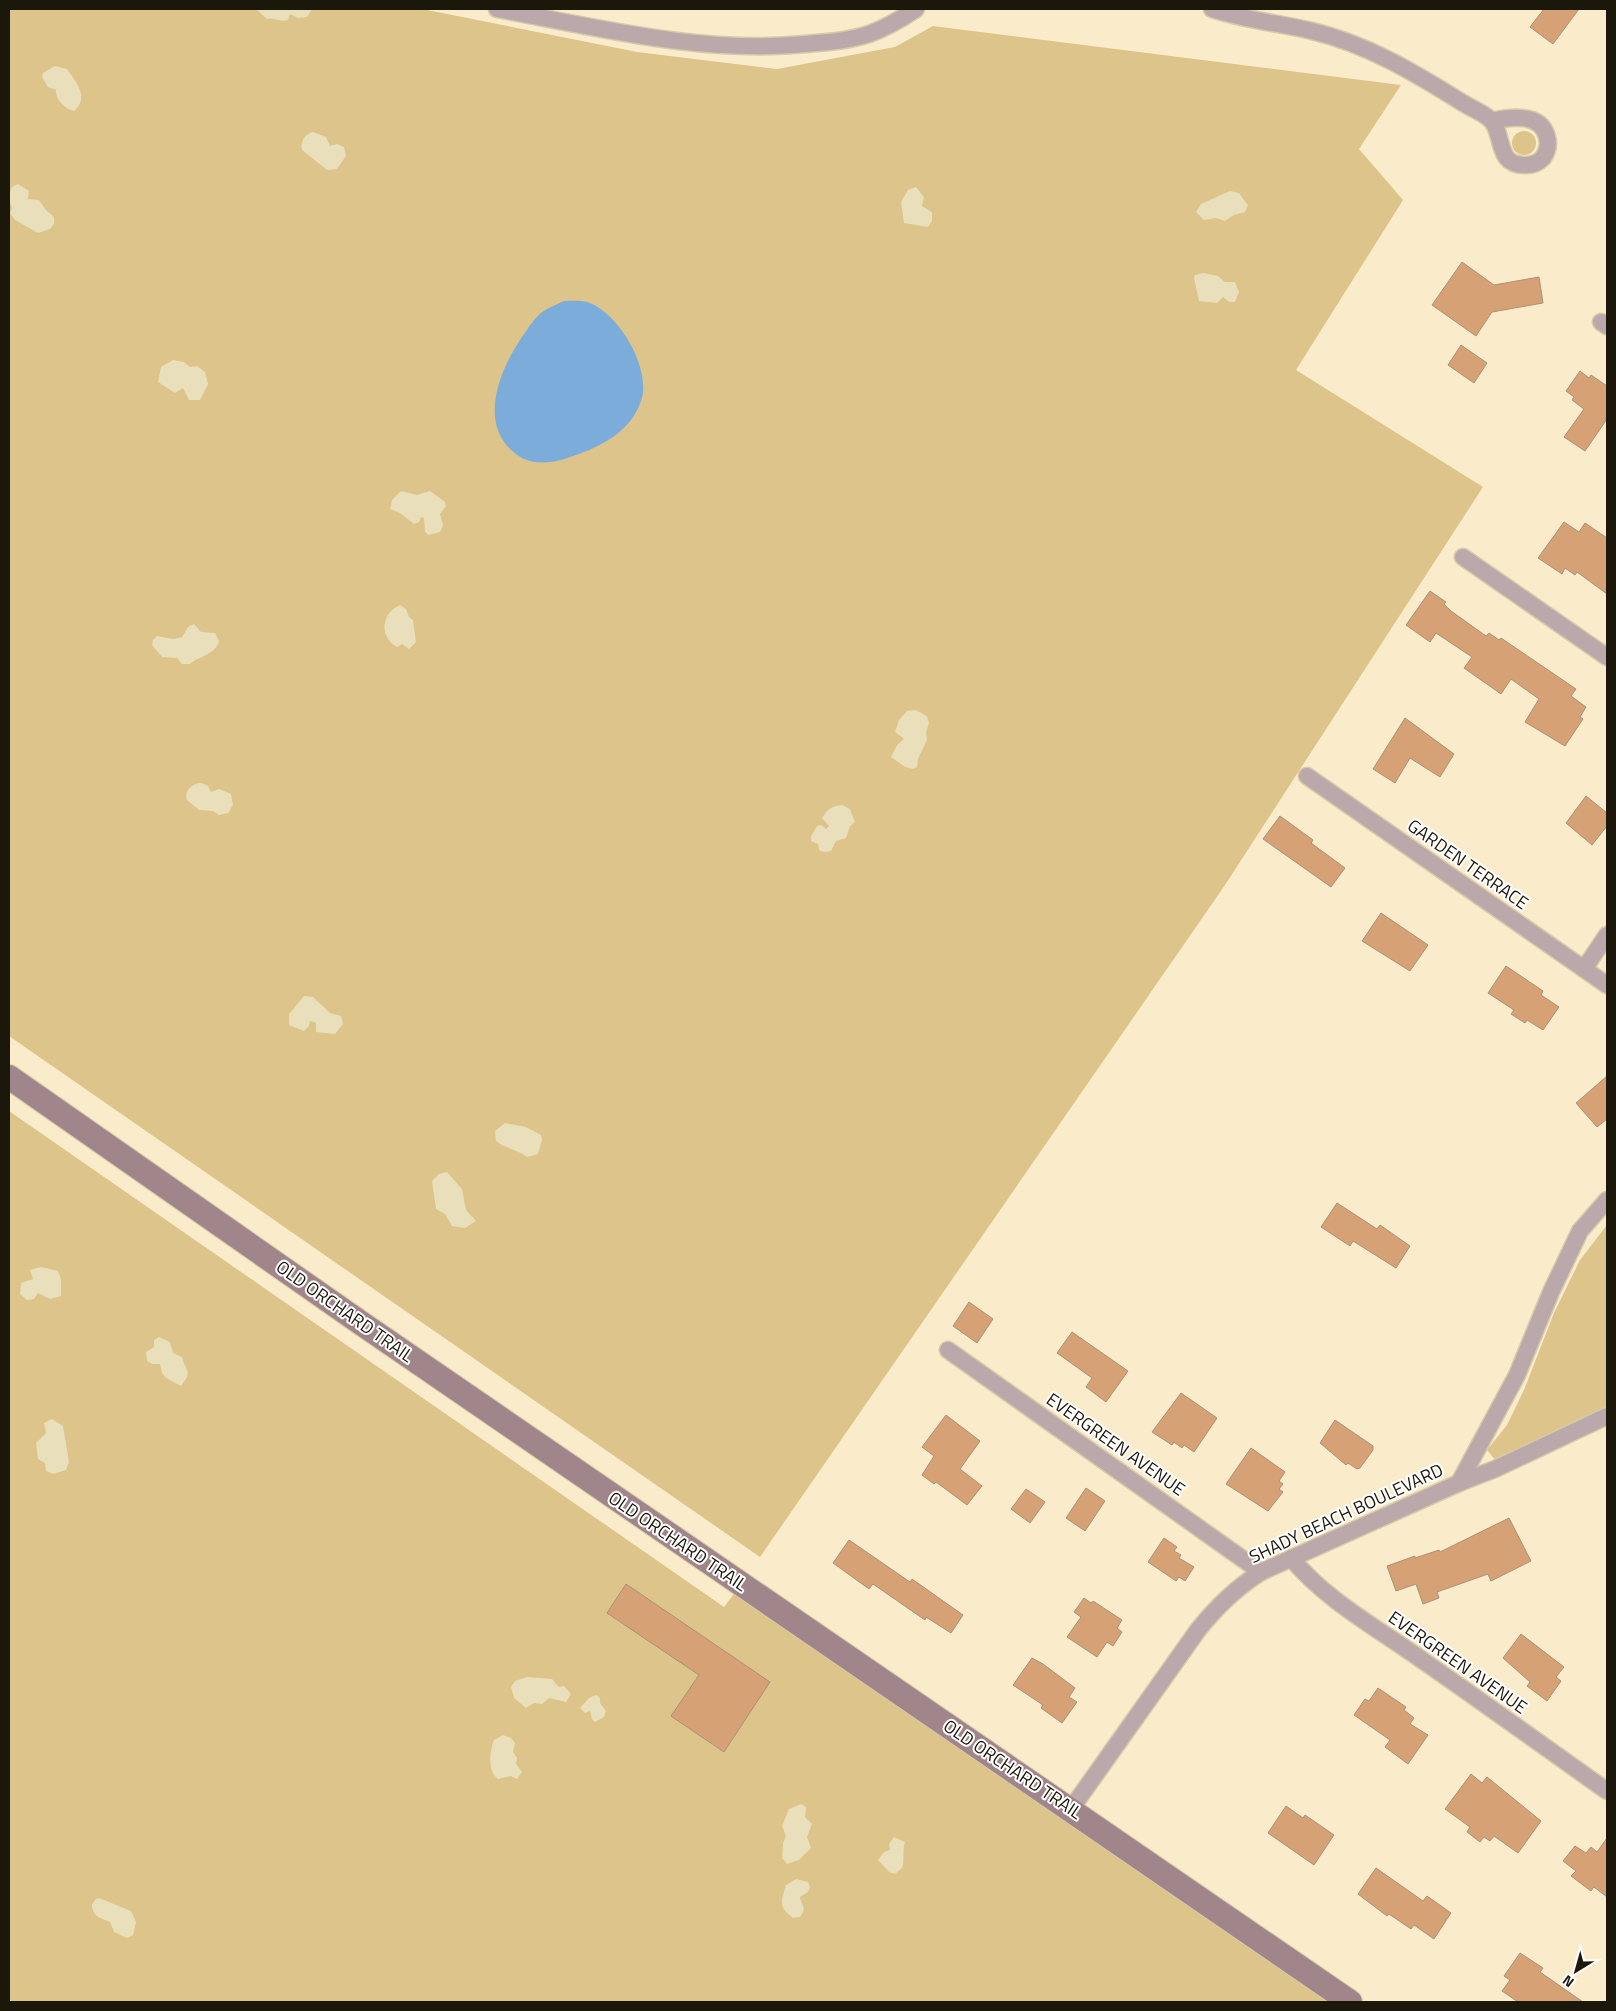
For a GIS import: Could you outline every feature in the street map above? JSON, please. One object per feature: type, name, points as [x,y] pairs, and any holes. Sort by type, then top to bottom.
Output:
[{"type":"street","points":[[498,9],[686,44],[760,48],[850,39],[894,23],[916,9]]},
{"type":"street","points":[[1212,9],[1314,31],[1354,44],[1392,60],[1492,121]]},
{"type":"street","points":[[1463,557],[1607,657]]},
{"type":"street","name":"GARDEN TERRACE","points":[[1307,776],[1607,985]]},
{"type":"street","points":[[1584,969],[1607,935]]},
{"type":"street","name":"OLD ORCHARD TRAIL","points":[[9,1077],[358,1321],[1350,2002]]},
{"type":"street","name":"SHADY BEACH BOULEVARD","points":[[1070,1809],[1198,1630],[1221,1602],[1239,1586],[1261,1572],[1459,1483],[1517,1375],[1551,1292],[1580,1232],[1607,1200]]},
{"type":"street","name":"EVERGREEN AVENUE","points":[[948,1350],[1261,1572]]},
{"type":"street","points":[[1459,1483],[1496,1469],[1607,1416]]},
{"type":"street","name":"EVERGREEN AVENUE","points":[[1291,1558],[1308,1578],[1333,1600],[1420,1658],[1607,1792]]},
{"type":"shaded area","points":[[9,9],[422,9],[637,52],[777,69],[895,47],[933,26],[1401,85],[1359,149],[1403,200],[1296,370],[1483,487],[1225,885],[760,1557],[9,1036]]},
{"type":"shaded area","points":[[1524,131],[1533,134],[1536,143],[1533,152],[1524,155],[1515,152],[1512,143],[1515,134]]},
{"type":"shaded area","points":[[9,1111],[724,1607],[742,1583],[1333,2002],[9,2002]]},
{"type":"shaded area","points":[[1607,1225],[1607,1408],[1497,1462],[1487,1450],[1507,1425],[1524,1390],[1554,1313],[1580,1260]]},
{"type":"sand","points":[[256,9],[312,9],[307,17],[298,18],[290,14],[288,20],[282,21],[267,19]]},
{"type":"sand","points":[[55,66],[67,69],[80,90],[81,101],[74,111],[61,103],[57,97],[56,90],[48,87],[42,77],[43,73]]},
{"type":"sand","points":[[313,132],[326,137],[330,146],[337,144],[344,147],[346,156],[337,169],[327,170],[302,150],[304,138]]},
{"type":"sand","points":[[18,184],[29,191],[28,199],[39,200],[54,217],[54,224],[50,229],[38,233],[15,220],[10,213],[12,208],[10,193],[12,187]]},
{"type":"sand","points":[[916,187],[924,197],[922,206],[932,212],[932,221],[928,227],[904,223],[901,202],[908,190]]},
{"type":"sand","points":[[1230,191],[1239,193],[1248,205],[1245,212],[1234,215],[1225,221],[1216,218],[1204,220],[1196,212],[1201,204]]},
{"type":"sand","points":[[1203,273],[1218,276],[1225,282],[1235,282],[1239,292],[1235,302],[1229,302],[1223,297],[1217,303],[1199,301],[1194,278],[1195,275]]},
{"type":"sand","points":[[173,360],[184,362],[190,367],[197,366],[205,372],[208,384],[200,400],[189,400],[183,388],[175,393],[158,382],[161,367]]},
{"type":"sand","points":[[401,491],[417,495],[430,491],[445,502],[446,506],[440,514],[443,525],[440,532],[428,535],[425,531],[424,518],[421,517],[419,522],[414,524],[400,513],[390,509],[392,500]]},
{"type":"sand","points":[[400,605],[406,609],[409,617],[413,620],[416,642],[409,649],[402,644],[397,647],[391,643],[385,631],[386,619]]},
{"type":"sand","points":[[194,624],[201,632],[215,633],[219,641],[214,649],[190,664],[182,664],[177,658],[162,657],[152,645],[153,640],[157,636],[173,639],[182,637],[188,627]]},
{"type":"sand","points":[[916,710],[927,716],[929,723],[926,732],[927,740],[918,759],[917,767],[913,769],[905,767],[891,757],[897,745],[904,739],[895,732],[899,720],[907,711]]},
{"type":"sand","points":[[201,783],[208,786],[211,792],[219,789],[231,794],[233,805],[228,813],[219,815],[213,811],[199,810],[187,800],[186,797],[190,788],[195,784]]},
{"type":"sand","points":[[842,805],[850,809],[855,822],[850,826],[846,838],[836,841],[831,851],[823,852],[819,850],[818,844],[811,841],[811,836],[817,826],[821,825],[826,829],[829,826],[822,818],[828,810]]},
{"type":"sand","points":[[304,996],[313,997],[330,1013],[341,1016],[343,1024],[335,1034],[316,1032],[316,1023],[310,1021],[309,1026],[304,1031],[289,1025],[289,1014]]},
{"type":"sand","points":[[505,1123],[526,1127],[541,1135],[542,1140],[538,1154],[527,1157],[496,1141],[495,1131]]},
{"type":"sand","points":[[447,1172],[462,1189],[466,1210],[476,1221],[465,1228],[452,1226],[445,1214],[436,1209],[432,1181],[439,1174]]},
{"type":"sand","points":[[41,1267],[58,1271],[61,1279],[61,1296],[50,1299],[38,1293],[34,1299],[27,1300],[20,1294],[21,1283],[33,1279],[30,1270]]},
{"type":"sand","points":[[159,1337],[170,1342],[173,1353],[182,1357],[188,1374],[181,1386],[166,1378],[162,1373],[160,1364],[152,1364],[147,1361],[146,1352],[154,1347],[154,1340]]},
{"type":"sand","points":[[52,1419],[63,1426],[69,1462],[66,1470],[53,1474],[46,1471],[45,1463],[38,1459],[36,1443],[46,1433],[44,1423]]},
{"type":"sand","points":[[527,1677],[552,1679],[559,1687],[564,1686],[571,1694],[566,1702],[549,1698],[542,1704],[534,1703],[526,1708],[514,1698],[511,1687],[515,1681]]},
{"type":"sand","points":[[596,1695],[600,1698],[600,1703],[606,1711],[604,1717],[595,1722],[590,1711],[585,1713],[580,1708],[589,1698]]},
{"type":"sand","points":[[503,1735],[511,1738],[515,1743],[513,1752],[517,1758],[516,1764],[522,1772],[517,1779],[511,1776],[498,1779],[492,1771],[490,1761],[494,1740]]},
{"type":"sand","points":[[801,1804],[806,1807],[805,1817],[812,1824],[807,1837],[811,1848],[799,1860],[787,1864],[782,1858],[783,1843],[786,1836],[782,1826],[789,1809]]},
{"type":"sand","points":[[894,1837],[905,1842],[902,1868],[895,1874],[889,1872],[878,1860],[884,1852],[890,1850],[889,1844]]},
{"type":"sand","points":[[796,1879],[808,1882],[810,1887],[808,1892],[800,1897],[803,1907],[802,1914],[800,1917],[793,1918],[783,1907],[782,1900],[786,1885]]},
{"type":"sand","points":[[99,1898],[131,1911],[136,1922],[133,1935],[127,1938],[114,1932],[110,1922],[95,1914],[92,1904]]},
{"type":"water","points":[[564,301],[590,303],[601,309],[622,331],[638,360],[642,374],[643,388],[641,401],[630,421],[604,443],[561,460],[534,462],[522,458],[508,446],[499,432],[495,417],[495,400],[505,367],[527,329],[543,312]]},
{"type":"building","points":[[1544,9],[1579,9],[1553,44],[1530,27]]},
{"type":"building","points":[[1462,262],[1494,285],[1539,277],[1543,303],[1492,312],[1476,336],[1432,305]]},
{"type":"building","points":[[1461,345],[1487,363],[1474,383],[1448,365]]},
{"type":"building","points":[[1580,371],[1589,378],[1591,375],[1607,386],[1607,419],[1585,451],[1564,437],[1584,409],[1572,400],[1574,397],[1566,391]]},
{"type":"building","points":[[1564,522],[1579,532],[1585,523],[1607,538],[1607,594],[1577,572],[1575,575],[1565,568],[1562,574],[1538,558]]},
{"type":"building","points":[[1430,591],[1446,602],[1444,604],[1451,611],[1486,636],[1489,633],[1499,640],[1501,638],[1576,689],[1571,696],[1586,707],[1580,717],[1583,719],[1565,746],[1525,722],[1539,699],[1511,679],[1501,694],[1464,668],[1472,657],[1436,633],[1430,642],[1406,625]]},
{"type":"building","points":[[1405,718],[1454,754],[1440,777],[1410,758],[1395,783],[1373,769]]},
{"type":"building","points":[[1586,796],[1607,813],[1607,826],[1592,845],[1566,823]]},
{"type":"building","points":[[1280,816],[1313,840],[1311,843],[1345,868],[1331,887],[1263,839]]},
{"type":"building","points":[[1381,913],[1428,945],[1410,971],[1362,941]]},
{"type":"building","points":[[1506,966],[1543,991],[1541,995],[1559,1007],[1543,1030],[1527,1020],[1525,1023],[1511,1014],[1514,1010],[1488,993]]},
{"type":"building","points":[[1607,1076],[1607,1119],[1597,1127],[1576,1103]]},
{"type":"building","points":[[1337,1203],[1377,1229],[1380,1225],[1410,1246],[1396,1268],[1353,1241],[1350,1246],[1321,1227]]},
{"type":"building","points":[[969,1302],[993,1319],[977,1343],[953,1326]]},
{"type":"building","points":[[1072,1332],[1128,1371],[1106,1402],[1086,1387],[1092,1378],[1057,1353]]},
{"type":"building","points":[[1181,1393],[1217,1418],[1194,1452],[1184,1445],[1182,1448],[1174,1442],[1172,1445],[1152,1432]]},
{"type":"building","points":[[946,1415],[980,1441],[960,1469],[982,1486],[967,1505],[936,1482],[934,1484],[922,1475],[934,1456],[922,1447]]},
{"type":"building","points":[[1335,1420],[1373,1446],[1373,1450],[1360,1468],[1357,1469],[1348,1463],[1346,1465],[1320,1443]]},
{"type":"building","points":[[1251,1448],[1285,1472],[1279,1481],[1283,1484],[1279,1489],[1283,1492],[1268,1511],[1226,1484]]},
{"type":"building","points":[[1086,1488],[1105,1501],[1085,1531],[1066,1518]]},
{"type":"building","points":[[1026,1489],[1045,1502],[1030,1523],[1011,1509]]},
{"type":"building","points":[[1509,1518],[1531,1561],[1491,1581],[1488,1574],[1437,1592],[1439,1598],[1423,1604],[1416,1584],[1396,1591],[1387,1566],[1415,1556],[1415,1558],[1439,1550],[1440,1552]]},
{"type":"building","points":[[1164,1538],[1177,1547],[1174,1551],[1181,1555],[1179,1558],[1194,1567],[1185,1581],[1179,1577],[1176,1581],[1148,1562]]},
{"type":"building","points":[[849,1540],[910,1582],[912,1579],[963,1615],[951,1633],[926,1617],[925,1620],[873,1584],[869,1589],[833,1563]]},
{"type":"building","points":[[626,1584],[770,1682],[724,1752],[671,1716],[699,1675],[607,1613]]},
{"type":"building","points":[[1084,1598],[1091,1603],[1093,1601],[1122,1620],[1117,1628],[1122,1632],[1113,1646],[1107,1642],[1097,1657],[1067,1637],[1081,1617],[1074,1612]]},
{"type":"building","points":[[1521,1634],[1564,1667],[1556,1677],[1561,1681],[1547,1701],[1527,1686],[1530,1682],[1503,1658]]},
{"type":"building","points":[[1032,1658],[1075,1688],[1069,1697],[1077,1702],[1062,1723],[1041,1708],[1043,1705],[1013,1685]]},
{"type":"building","points":[[1378,1688],[1406,1707],[1404,1710],[1414,1718],[1410,1724],[1428,1735],[1408,1764],[1385,1747],[1390,1740],[1354,1715],[1365,1699],[1369,1701]]},
{"type":"building","points":[[1471,1774],[1482,1783],[1487,1777],[1541,1821],[1518,1853],[1494,1836],[1490,1841],[1484,1837],[1480,1842],[1467,1832],[1470,1827],[1445,1809]]},
{"type":"building","points":[[1286,1806],[1303,1818],[1305,1815],[1334,1835],[1314,1865],[1268,1833]]},
{"type":"building","points":[[1607,1838],[1607,1897],[1594,1887],[1591,1891],[1571,1876],[1576,1871],[1563,1861],[1575,1846],[1586,1853],[1591,1847],[1597,1852]]},
{"type":"building","points":[[1376,1868],[1423,1901],[1427,1896],[1451,1913],[1434,1939],[1414,1925],[1411,1929],[1389,1914],[1387,1916],[1358,1894]]},
{"type":"building","points":[[1520,1953],[1543,1968],[1540,1972],[1583,2002],[1518,2002],[1502,1991],[1510,1980],[1504,1976]]}]
